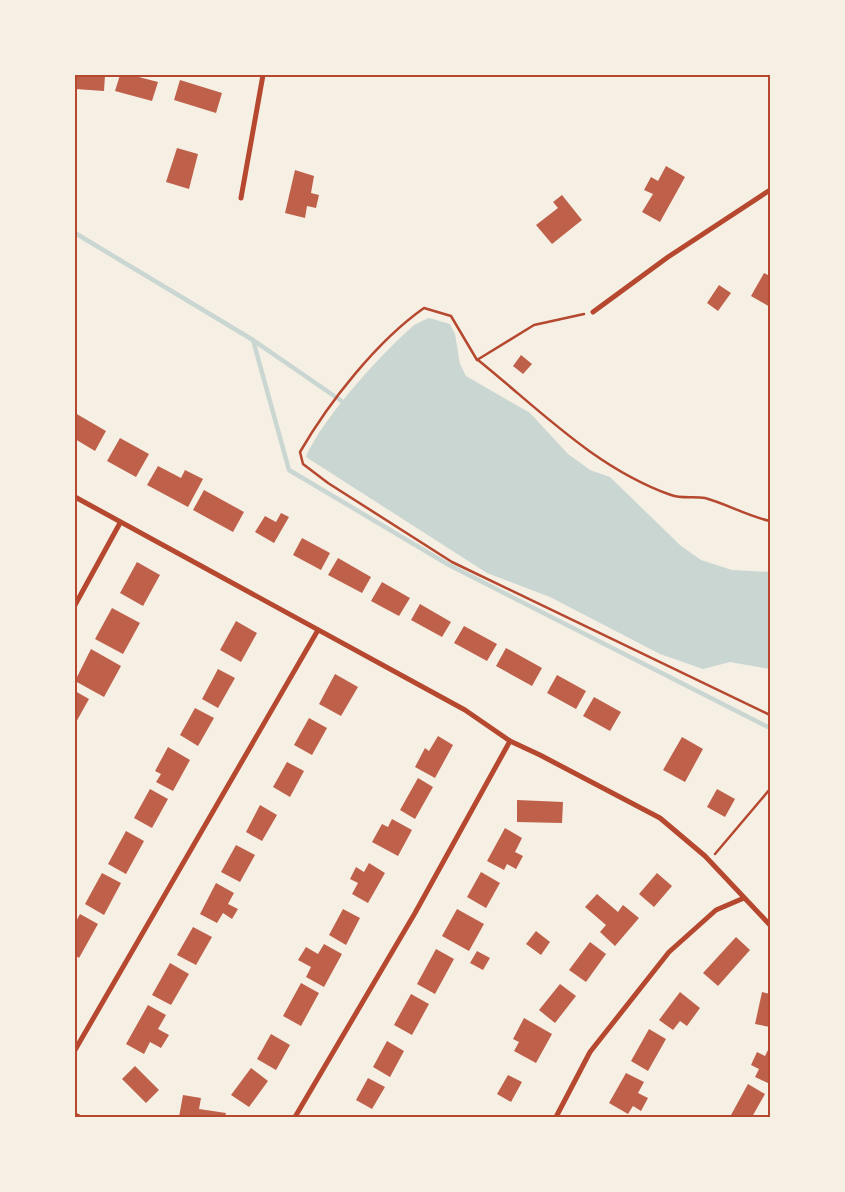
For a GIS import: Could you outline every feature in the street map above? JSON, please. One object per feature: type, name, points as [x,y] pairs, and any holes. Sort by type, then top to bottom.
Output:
[{"type":"street","points":[[240,198],[263,75]]},
{"type":"street","points":[[593,312],[668,257],[770,190]]},
{"type":"street","points":[[75,497],[465,710],[510,741],[540,754],[660,818],[710,861],[770,925]]},
{"type":"street","points":[[75,605],[120,523]]},
{"type":"street","points":[[75,1050],[318,630]]},
{"type":"street","points":[[295,1117],[415,913],[510,741]]},
{"type":"street","points":[[556,1117],[590,1052],[669,952],[716,910],[744,898]]},
{"type":"street","points":[[75,1115],[79,1117]]},
{"type":"path","points":[[770,521],[752,517],[704,498],[674,496],[645,485],[608,465],[546,419],[478,360],[451,316],[424,308],[400,324],[343,390],[317,422],[300,452],[303,464],[328,483],[452,562],[770,716]]},
{"type":"path","points":[[478,360],[534,325],[593,312]]},
{"type":"path","points":[[710,861],[770,789]]},
{"type":"shaded area","points":[[429,318],[450,324],[455,334],[460,364],[466,376],[530,413],[568,454],[590,470],[610,477],[681,546],[701,560],[732,570],[770,572],[770,669],[730,662],[703,669],[660,654],[550,597],[487,573],[306,457],[325,425],[353,388],[412,327]]},
{"type":"building","points":[[75,75],[105,75],[104,91],[75,89]]},
{"type":"building","points":[[120,75],[131,75],[158,82],[152,101],[115,91]]},
{"type":"building","points":[[180,80],[222,93],[216,113],[174,100]]},
{"type":"building","points":[[177,148],[198,154],[189,189],[166,182]]},
{"type":"building","points":[[666,166],[685,177],[660,222],[642,212],[653,194],[644,190],[651,177],[658,181]]},
{"type":"building","points":[[295,170],[314,176],[311,193],[319,195],[316,208],[307,206],[305,218],[285,213]]},
{"type":"building","points":[[562,195],[582,220],[552,244],[536,225],[558,208],[553,202]]},
{"type":"building","points":[[764,273],[770,276],[770,307],[751,296]]},
{"type":"building","points":[[719,285],[731,293],[718,311],[707,303]]},
{"type":"building","points":[[521,355],[532,364],[523,374],[513,366]]},
{"type":"building","points":[[75,413],[106,431],[95,451],[75,439]]},
{"type":"building","points":[[120,438],[149,454],[136,477],[107,461]]},
{"type":"building","points":[[158,466],[181,478],[185,470],[203,479],[188,507],[147,485]]},
{"type":"building","points":[[204,490],[244,512],[233,532],[193,510]]},
{"type":"building","points":[[281,513],[289,517],[274,543],[255,532],[265,516],[276,522]]},
{"type":"building","points":[[302,538],[330,553],[321,570],[293,555]]},
{"type":"building","points":[[338,558],[371,577],[362,593],[328,575]]},
{"type":"building","points":[[137,562],[160,575],[143,606],[120,593]]},
{"type":"building","points":[[382,582],[410,598],[399,616],[371,601]]},
{"type":"building","points":[[420,604],[451,622],[442,637],[411,620]]},
{"type":"building","points":[[112,608],[140,623],[123,654],[95,639]]},
{"type":"building","points":[[236,621],[257,633],[241,662],[220,650]]},
{"type":"building","points":[[464,626],[497,644],[487,661],[454,643]]},
{"type":"building","points":[[506,648],[542,668],[532,686],[496,666]]},
{"type":"building","points":[[91,649],[121,666],[104,697],[75,681]]},
{"type":"building","points":[[218,669],[235,678],[218,708],[202,699]]},
{"type":"building","points":[[335,674],[358,687],[341,716],[319,704]]},
{"type":"building","points":[[557,675],[586,691],[576,709],[547,693]]},
{"type":"building","points":[[75,691],[89,699],[75,724]]},
{"type":"building","points":[[594,697],[621,712],[610,731],[583,716]]},
{"type":"building","points":[[195,708],[214,718],[198,746],[180,735]]},
{"type":"building","points":[[309,718],[327,728],[312,755],[294,745]]},
{"type":"building","points":[[438,736],[453,745],[435,778],[415,767],[425,748],[429,751]]},
{"type":"building","points":[[682,737],[703,749],[685,782],[663,770]]},
{"type":"building","points":[[168,747],[190,760],[173,791],[156,782],[161,774],[155,771]]},
{"type":"building","points":[[287,762],[304,771],[290,797],[273,787]]},
{"type":"building","points":[[418,778],[433,787],[415,819],[400,810]]},
{"type":"building","points":[[150,789],[168,799],[152,828],[134,818]]},
{"type":"building","points":[[717,789],[735,799],[725,817],[707,807]]},
{"type":"building","points":[[517,800],[563,802],[562,823],[517,822]]},
{"type":"building","points":[[260,805],[277,815],[262,841],[246,832]]},
{"type":"building","points":[[392,819],[412,830],[398,856],[372,842],[382,824],[388,827]]},
{"type":"building","points":[[505,828],[522,838],[515,852],[523,856],[516,869],[507,864],[504,870],[487,861]]},
{"type":"building","points":[[126,831],[144,841],[126,874],[108,864]]},
{"type":"building","points":[[236,845],[255,855],[240,882],[221,872]]},
{"type":"building","points":[[369,863],[385,873],[368,903],[352,894],[358,883],[350,879],[356,867],[364,872]]},
{"type":"building","points":[[481,872],[500,883],[486,908],[467,897]]},
{"type":"building","points":[[102,873],[121,883],[104,915],[85,904]]},
{"type":"building","points":[[657,873],[672,886],[654,907],[639,894]]},
{"type":"building","points":[[216,883],[234,893],[228,904],[238,909],[232,919],[223,913],[217,923],[200,914]]},
{"type":"building","points":[[597,894],[618,912],[623,905],[639,918],[615,946],[600,932],[606,925],[585,907]]},
{"type":"building","points":[[343,909],[360,918],[346,945],[329,935]]},
{"type":"building","points":[[457,909],[484,924],[469,951],[442,936]]},
{"type":"building","points":[[80,914],[98,924],[79,958],[75,955],[75,923]]},
{"type":"building","points":[[193,927],[212,937],[196,965],[177,955]]},
{"type":"building","points":[[536,931],[550,942],[541,955],[526,944]]},
{"type":"building","points":[[736,937],[750,950],[718,986],[703,973]]},
{"type":"building","points":[[590,942],[606,954],[586,982],[569,970]]},
{"type":"building","points":[[324,944],[342,954],[324,987],[306,977],[311,967],[298,960],[306,947],[318,954]]},
{"type":"building","points":[[436,949],[454,959],[435,994],[417,984]]},
{"type":"building","points":[[477,951],[490,958],[483,970],[470,963]]},
{"type":"building","points":[[170,963],[189,974],[171,1005],[152,995]]},
{"type":"building","points":[[301,983],[319,993],[301,1026],[283,1016]]},
{"type":"building","points":[[560,984],[576,996],[555,1023],[539,1010]]},
{"type":"building","points":[[680,992],[700,1008],[687,1026],[680,1021],[673,1030],[659,1020]]},
{"type":"building","points":[[762,992],[770,994],[770,1027],[755,1024]]},
{"type":"building","points":[[411,994],[429,1004],[412,1035],[394,1025]]},
{"type":"building","points":[[148,1005],[166,1015],[158,1029],[169,1035],[161,1048],[150,1042],[144,1054],[126,1044]]},
{"type":"building","points":[[524,1018],[552,1034],[536,1063],[514,1051],[519,1042],[513,1039]]},
{"type":"building","points":[[649,1029],[666,1039],[648,1071],[631,1061]]},
{"type":"building","points":[[271,1034],[290,1045],[276,1070],[257,1059]]},
{"type":"building","points":[[387,1041],[404,1051],[390,1077],[373,1067]]},
{"type":"building","points":[[770,1046],[770,1084],[755,1077],[759,1069],[751,1065],[757,1052],[765,1056]]},
{"type":"building","points":[[135,1066],[159,1090],[146,1103],[122,1079]]},
{"type":"building","points":[[251,1068],[268,1081],[249,1107],[231,1095]]},
{"type":"building","points":[[626,1073],[644,1082],[638,1093],[648,1098],[641,1111],[633,1106],[628,1114],[609,1103]]},
{"type":"building","points":[[508,1075],[522,1082],[511,1102],[497,1094]]},
{"type":"building","points":[[368,1078],[385,1087],[372,1109],[356,1100]]},
{"type":"building","points":[[748,1084],[765,1094],[752,1117],[735,1117],[731,1115]]},
{"type":"building","points":[[183,1095],[201,1098],[199,1109],[226,1113],[225,1117],[179,1117]]},
{"type":"waterway","points":[[75,233],[253,340],[343,402]]},
{"type":"waterway","points":[[253,340],[289,470],[449,565],[770,728]]}]
